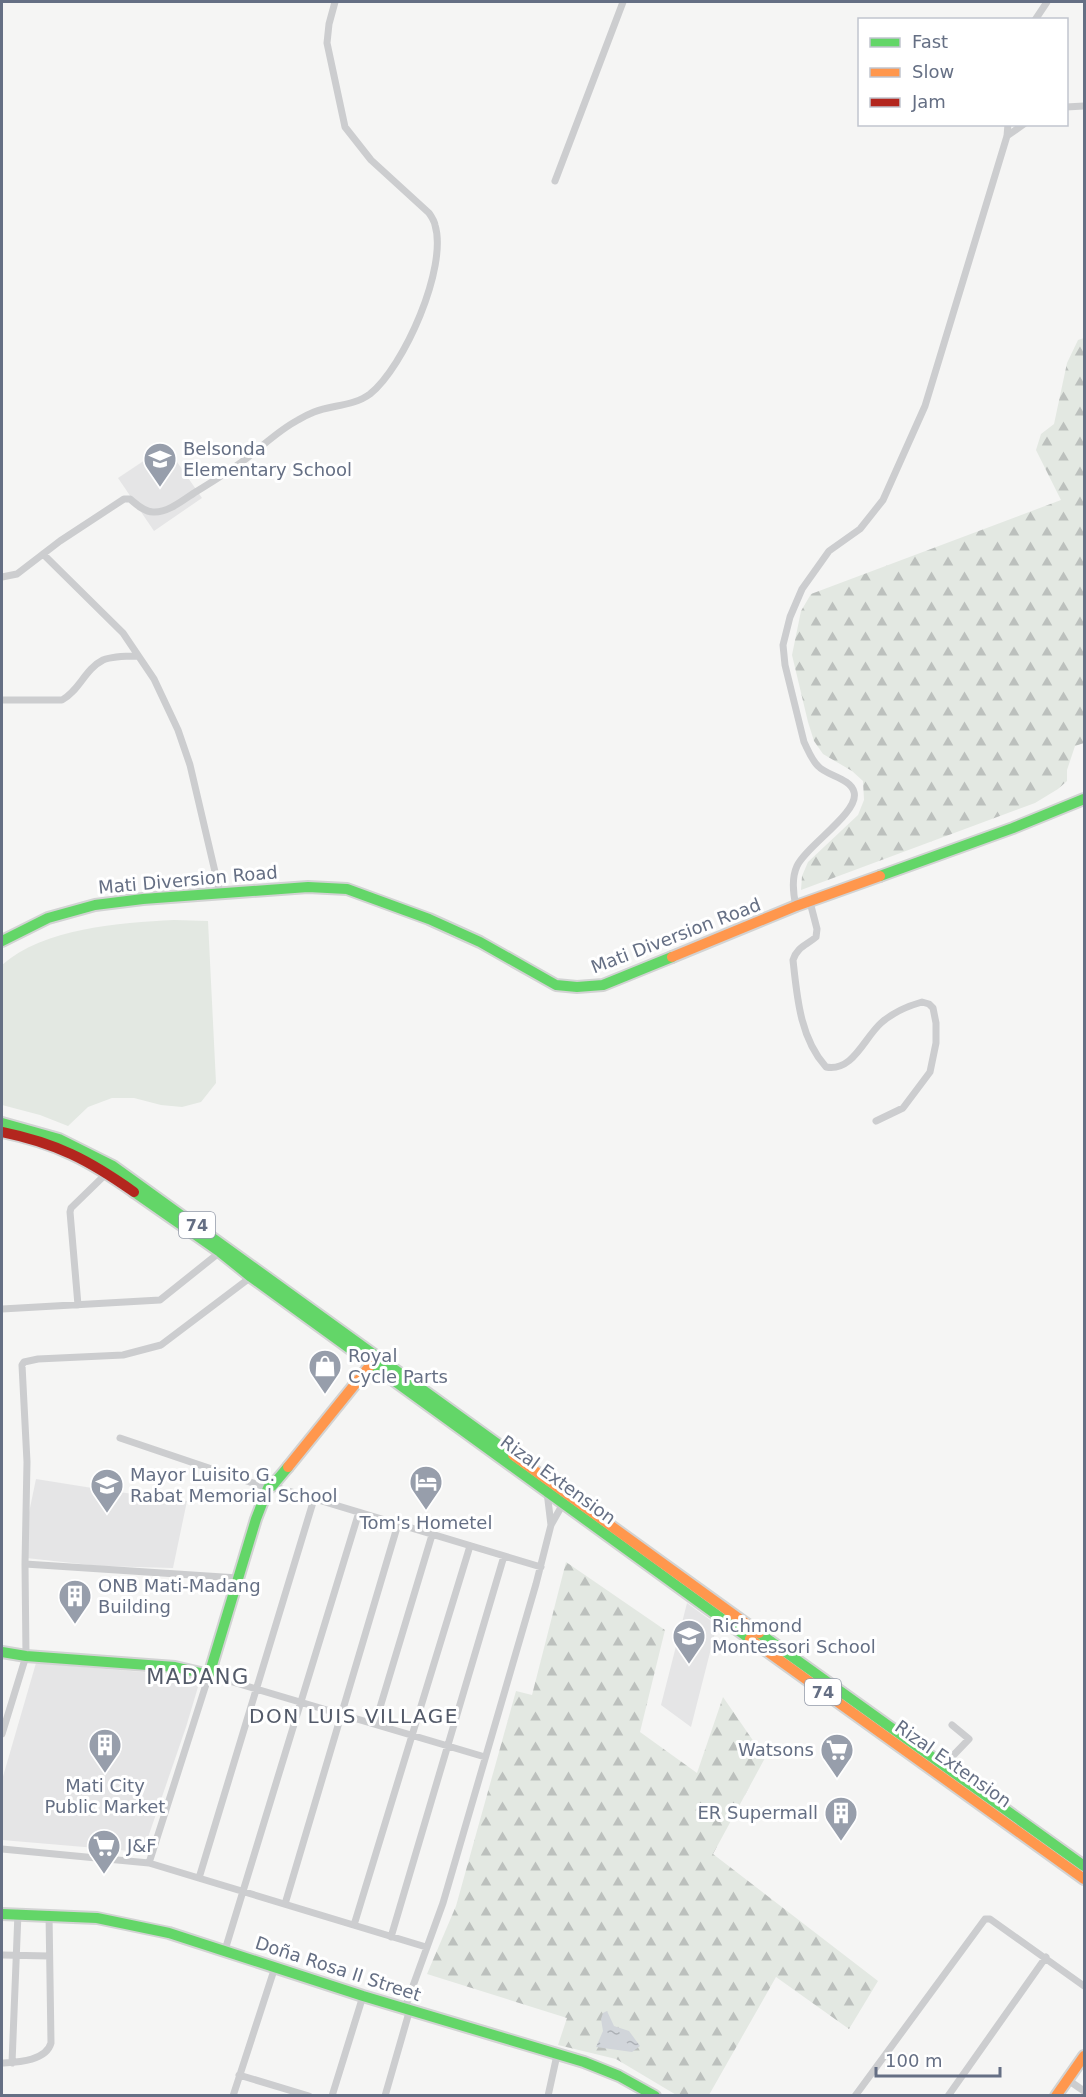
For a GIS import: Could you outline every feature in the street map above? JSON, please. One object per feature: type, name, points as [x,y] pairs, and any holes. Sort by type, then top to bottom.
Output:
[{"type":"main road","name":"Mati Diversion Road","points":[[2,941],[31,924],[73,909],[121,900],[308,887],[347,890],[456,930],[556,985],[586,988],[610,982],[796,906],[1013,828],[1084,799]]},
{"type":"main road","name":"Rizal Extension","points":[[2,1123],[56,1137],[94,1154],[110,1169],[250,1277],[374,1361],[1084,1879]]},
{"type":"main road","name":"Rizal Extension","points":[[2,1132],[53,1145],[110,1169],[226,1246],[374,1361]]},
{"type":"main road","points":[[2,1652],[26,1656],[175,1667],[209,1675],[260,1508],[270,1487],[374,1361]]},
{"type":"main road","name":"Rizal Extension","points":[[565,1500],[945,1764],[958,1776],[1084,1866]]},
{"type":"main road","name":"Doña Rosa II Street","points":[[2,1914],[49,1914],[129,1923],[225,1950],[363,1996],[603,2069],[655,2096]]},
{"type":"main road","points":[[1056,2096],[1084,2056]]},
{"type":"street","points":[[2,577],[17,574],[60,541],[124,499],[130,499],[152,513],[176,505],[235,467],[276,434],[295,422],[315,411],[358,400],[369,394],[379,385],[411,339],[421,316],[430,282],[436,252],[435,223],[429,213],[371,160],[345,127],[327,43],[328,24],[335,2]]},
{"type":"street","points":[[555,181],[623,2]]},
{"type":"street","points":[[1036,18],[1047,2]]},
{"type":"street","points":[[1068,107],[1084,106]]},
{"type":"street","points":[[796,906],[793,880],[796,866],[805,853],[853,805],[855,796],[853,788],[819,767],[809,754],[785,665],[783,645],[785,632],[802,590],[815,569],[829,552],[860,529],[883,500],[925,406],[1007,136],[1008,126]]},
{"type":"street","points":[[1007,136],[1021,126]]},
{"type":"street","points":[[43,554],[123,633],[154,679],[182,739],[200,801],[220,893]]},
{"type":"street","points":[[2,700],[62,700],[68,697],[85,676],[104,660],[137,656]]},
{"type":"street","points":[[810,902],[817,928],[816,937],[800,947],[793,960],[801,1017],[812,1047],[826,1067],[843,1066],[882,1021],[922,1002],[933,1008],[936,1043],[930,1072],[903,1108],[876,1121]]},
{"type":"street","points":[[78,1305],[70,1212],[110,1169]]},
{"type":"street","points":[[2,1309],[160,1300],[220,1252]]},
{"type":"street","points":[[2,1734],[26,1656],[24,1564],[27,1462],[22,1365],[24,1362],[38,1359],[123,1356],[161,1345],[250,1277]]},
{"type":"street","points":[[120,1438],[270,1487],[541,1567]]},
{"type":"street","points":[[549,1488],[551,1525]]},
{"type":"street","points":[[200,1878],[314,1499]]},
{"type":"street","points":[[385,2096],[407,2009],[426,1947],[443,1903],[541,1567],[551,1525],[565,1500]]},
{"type":"street","points":[[225,1950],[359,1512]]},
{"type":"street","points":[[285,1904],[398,1524]]},
{"type":"street","points":[[375,1724],[432,1534]]},
{"type":"street","points":[[354,1925],[470,1546]]},
{"type":"street","points":[[391,1937],[504,1556]]},
{"type":"street","points":[[24,1564],[238,1578]]},
{"type":"street","points":[[149,1863],[209,1675],[485,1757]]},
{"type":"street","points":[[945,1764],[969,1739],[952,1725]]},
{"type":"street","points":[[2,1849],[149,1863],[426,1947]]},
{"type":"street","points":[[12,2063],[18,1913]]},
{"type":"street","points":[[2,2063],[41,2056],[50,2048],[49,1914]]},
{"type":"street","points":[[855,2096],[985,1919],[990,1919],[1084,1986]]},
{"type":"street","points":[[2,1955],[50,1956]]},
{"type":"street","points":[[948,2096],[1046,1957]]},
{"type":"street","points":[[233,2096],[275,1967]]},
{"type":"street","points":[[332,2096],[363,1996]]},
{"type":"street","points":[[548,2096],[557,2055]]},
{"type":"street","points":[[239,2075],[309,2096]]},
{"type":"street","points":[[1068,2080],[1084,2091]]},
{"type":"shaded area","name":"Belsonda Elementary School","points":[[166,446],[202,498],[154,531],[118,478]]},
{"type":"shaded area","name":"Mayor Luisito G. Rabat Memorial School","points":[[36,1479],[187,1501],[173,1568],[100,1566],[26,1558],[26,1527]]},
{"type":"shaded area","name":"Richmond Montessori School","points":[[687,1603],[717,1625],[691,1727],[661,1705]]},
{"type":"shaded area","name":"Mati City Public Market","points":[[36,1663],[201,1677],[143,1852],[2,1840],[2,1780]]},
{"type":"green space","points":[[1084,338],[1084,743],[1075,746],[1067,770],[1067,781],[1035,803],[801,890],[802,876],[808,862],[858,815],[864,800],[863,781],[852,771],[823,754],[814,741],[792,655],[801,611],[811,594],[1061,500],[1036,450],[1041,434],[1054,424],[1067,363],[1078,340]]},
{"type":"green space","points":[[174,920],[208,921],[216,1083],[201,1102],[182,1107],[161,1105],[134,1098],[112,1098],[88,1107],[68,1126],[40,1115],[2,1105],[2,965],[19,953],[60,935],[106,926]]},
{"type":"green space","points":[[566,1562],[665,1630],[640,1732],[697,1773],[723,1697],[765,1758],[713,1854],[878,1981],[849,2029],[776,1977],[709,2095],[678,2096],[616,2059],[558,2045],[567,2018],[427,1974],[456,1906],[516,1691],[532,1695]]},
{"type":"water","points":[[607,2011],[614,2026],[629,2031],[640,2046],[632,2052],[596,2047],[603,2031],[601,2019],[603,2013]]},
{"type":"traffic: fast","points":[[880,876],[1013,828],[1084,799]]},
{"type":"traffic: fast","points":[[2,941],[48,918],[95,905],[143,899],[308,887],[347,889],[429,919],[480,942],[556,985],[577,987],[603,985],[672,957]]},
{"type":"traffic: fast","points":[[2,1123],[59,1139],[113,1166],[513,1455]]},
{"type":"traffic: fast","points":[[134,1192],[220,1252],[251,1277],[750,1639]]},
{"type":"traffic: fast","points":[[2,1652],[26,1656],[175,1667],[209,1675],[256,1519],[268,1488],[288,1467]]},
{"type":"traffic: fast","points":[[759,1633],[1084,1866]]},
{"type":"traffic: fast","points":[[2,1914],[97,1918],[169,1933],[363,1996],[584,2062],[619,2076],[655,2096]]},
{"type":"traffic: slow","points":[[672,957],[796,906],[880,876]]},
{"type":"traffic: slow","points":[[288,1467],[377,1357]]},
{"type":"traffic: slow","points":[[513,1455],[759,1633]]},
{"type":"traffic: slow","points":[[750,1639],[1084,1879]]},
{"type":"traffic: slow","points":[[1056,2096],[1084,2056]]},
{"type":"traffic: jam","points":[[2,1132],[56,1147],[87,1162],[134,1192]]},
{"type":"place","name":"Belsonda Elementary School","points":[[160,488]]},
{"type":"place","name":"Royal Cycle Parts","points":[[325,1395]]},
{"type":"place","name":"Tom's Hometel","points":[[426,1511]]},
{"type":"place","name":"Mayor Luisito G. Rabat Memorial School","points":[[107,1514]]},
{"type":"place","name":"ONB Mati-Madang Building","points":[[75,1625]]},
{"type":"place","name":"Richmond Montessori School","points":[[689,1665]]},
{"type":"place","name":"Mati City Public Market","points":[[105,1774]]},
{"type":"place","name":"Watsons","points":[[837,1779]]},
{"type":"place","name":"ER Supermall","points":[[841,1842]]},
{"type":"place","name":"J&F","points":[[104,1875]]},
{"type":"district","name":"MADANG","points":[[198,1677]]},
{"type":"district","name":"DON LUIS VILLAGE","points":[[354,1716]]}]
